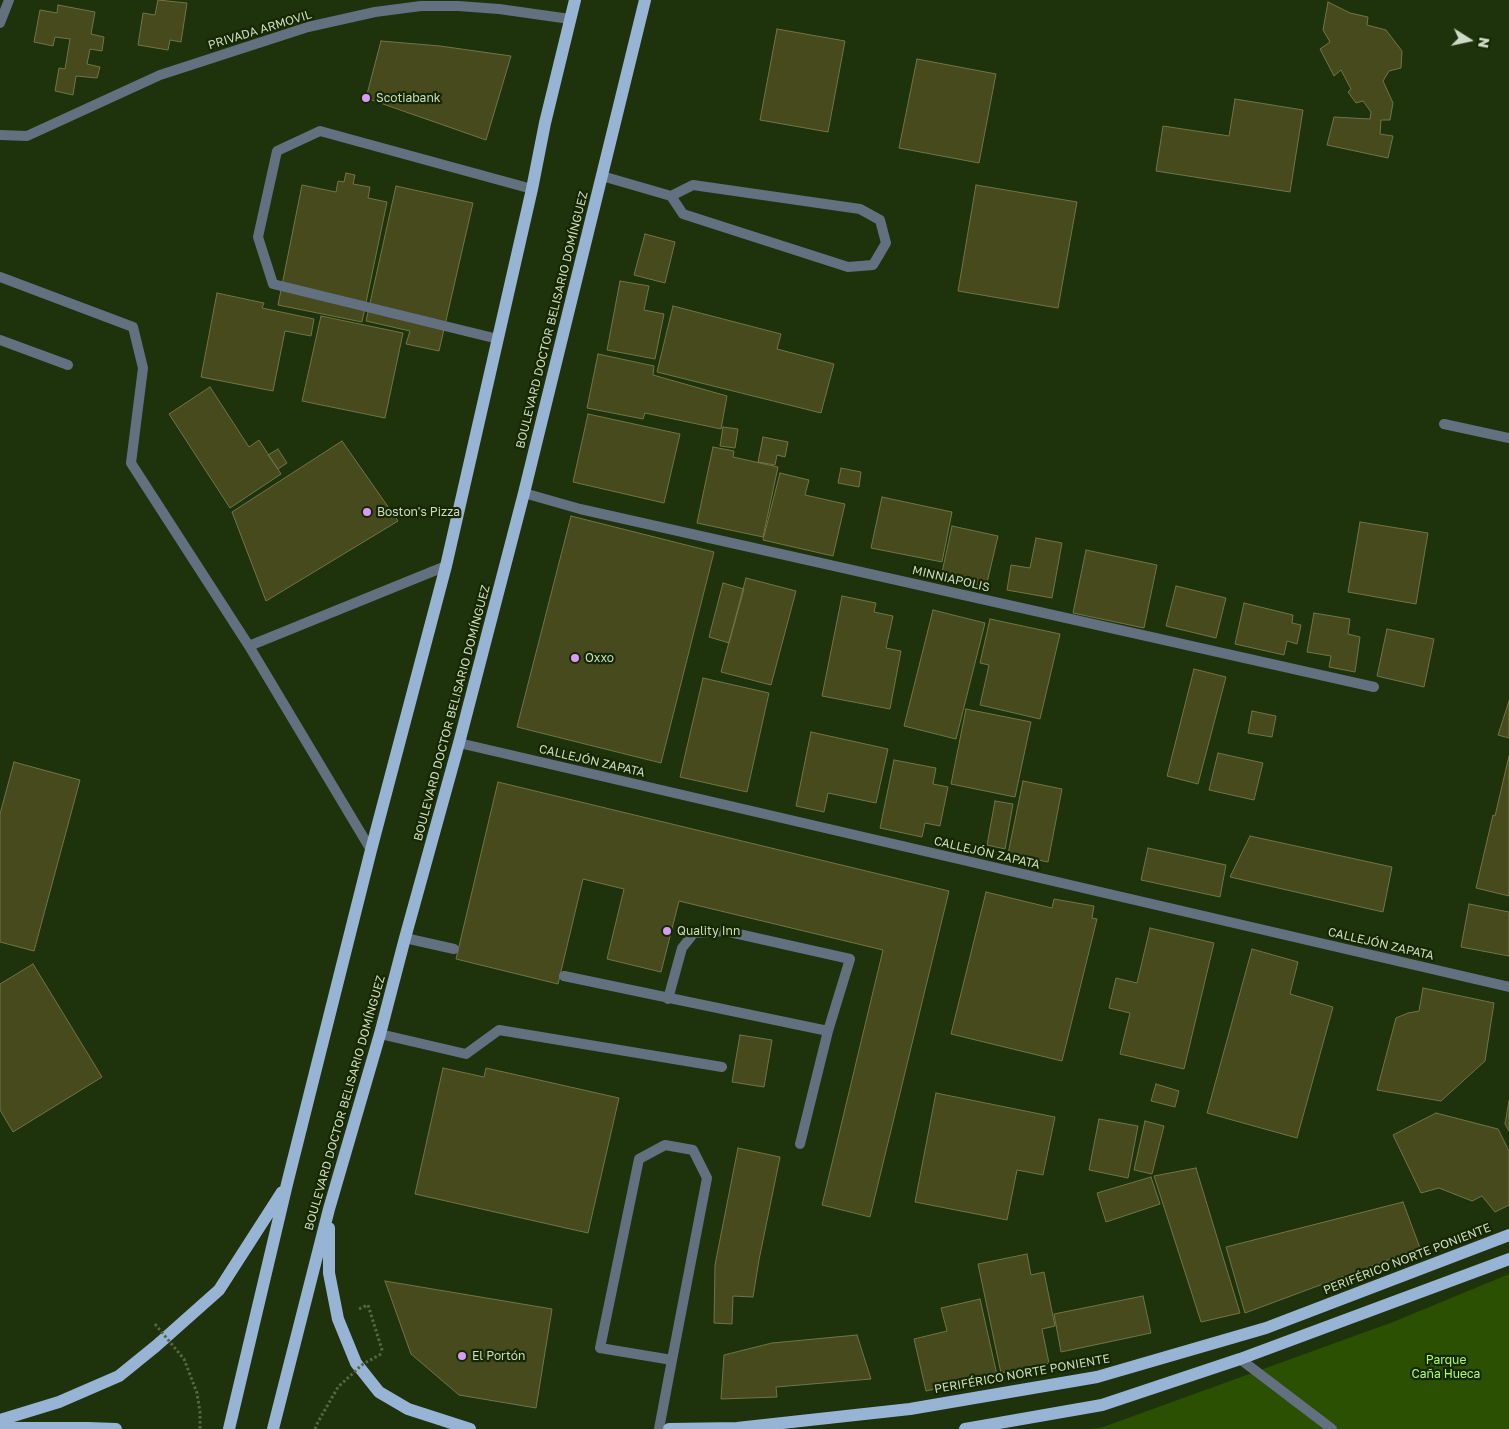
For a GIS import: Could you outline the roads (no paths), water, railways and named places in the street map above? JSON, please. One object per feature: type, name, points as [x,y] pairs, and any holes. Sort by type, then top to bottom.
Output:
[{"type":"main road","points":[[228,1429],[371,850],[446,566],[532,189],[545,123],[575,0]]},
{"type":"main road","name":"BOULEVARD DOCTOR BELISARIO DOMÍNGUEZ","points":[[273,1429],[329,1209],[380,1034],[459,743],[524,493],[645,0]]},
{"type":"main road","points":[[0,1420],[59,1402],[119,1376],[156,1346],[219,1290],[287,1184]]},
{"type":"main road","points":[[329,1209],[329,1273],[338,1319],[356,1363],[379,1392],[408,1409],[470,1429]]},
{"type":"main road","name":"PERIFÉRICO NORTE PONIENTE","points":[[669,1429],[737,1428],[910,1409],[1097,1377],[1266,1328],[1509,1235]]},
{"type":"main road","points":[[965,1429],[1102,1405],[1240,1359],[1509,1259]]},
{"type":"main road","points":[[0,1428],[116,1429]]},
{"type":"street","points":[[0,23],[9,0]]},
{"type":"street","name":"PRIVADA ARMOVIL","points":[[0,135],[27,136],[160,75],[308,27],[375,12],[421,6],[458,6],[499,9],[570,19]]},
{"type":"street","points":[[498,339],[273,284],[258,237],[277,151],[320,131],[532,189]]},
{"type":"street","points":[[602,176],[671,196],[683,214],[848,267],[873,265],[886,243],[880,220],[860,209],[693,185],[671,196]]},
{"type":"street","points":[[0,277],[133,326],[142,368],[131,463],[248,646],[371,850]]},
{"type":"street","points":[[0,340],[68,365]]},
{"type":"street","points":[[1444,424],[1509,438]]},
{"type":"street","name":"MINNIAPOLIS","points":[[524,493],[590,511],[1374,687]]},
{"type":"street","points":[[248,646],[446,566]]},
{"type":"street","name":"CALLEJÓN ZAPATA","points":[[459,743],[1509,987]]},
{"type":"street","points":[[668,999],[682,948],[694,933],[726,931],[850,959],[828,1031],[800,1144]]},
{"type":"street","points":[[405,938],[454,949]]},
{"type":"street","points":[[564,976],[828,1031]]},
{"type":"street","points":[[380,1034],[466,1054],[499,1030],[722,1068]]},
{"type":"street","points":[[659,1429],[707,1178],[693,1150],[665,1145],[639,1159],[600,1348],[672,1360]]},
{"type":"street","points":[[1240,1359],[1332,1429]]},
{"type":"place","name":"Scotiabank","points":[[366,98]]},
{"type":"place","name":"Boston's Pizza","points":[[367,512]]},
{"type":"place","name":"Oxxo","points":[[575,658]]},
{"type":"place","name":"Quality Inn","points":[[667,931]]},
{"type":"place","name":"El Portón","points":[[462,1356]]},
{"type":"park label","name":"Parque Caña Hueca","points":[[1446,1367]]}]
